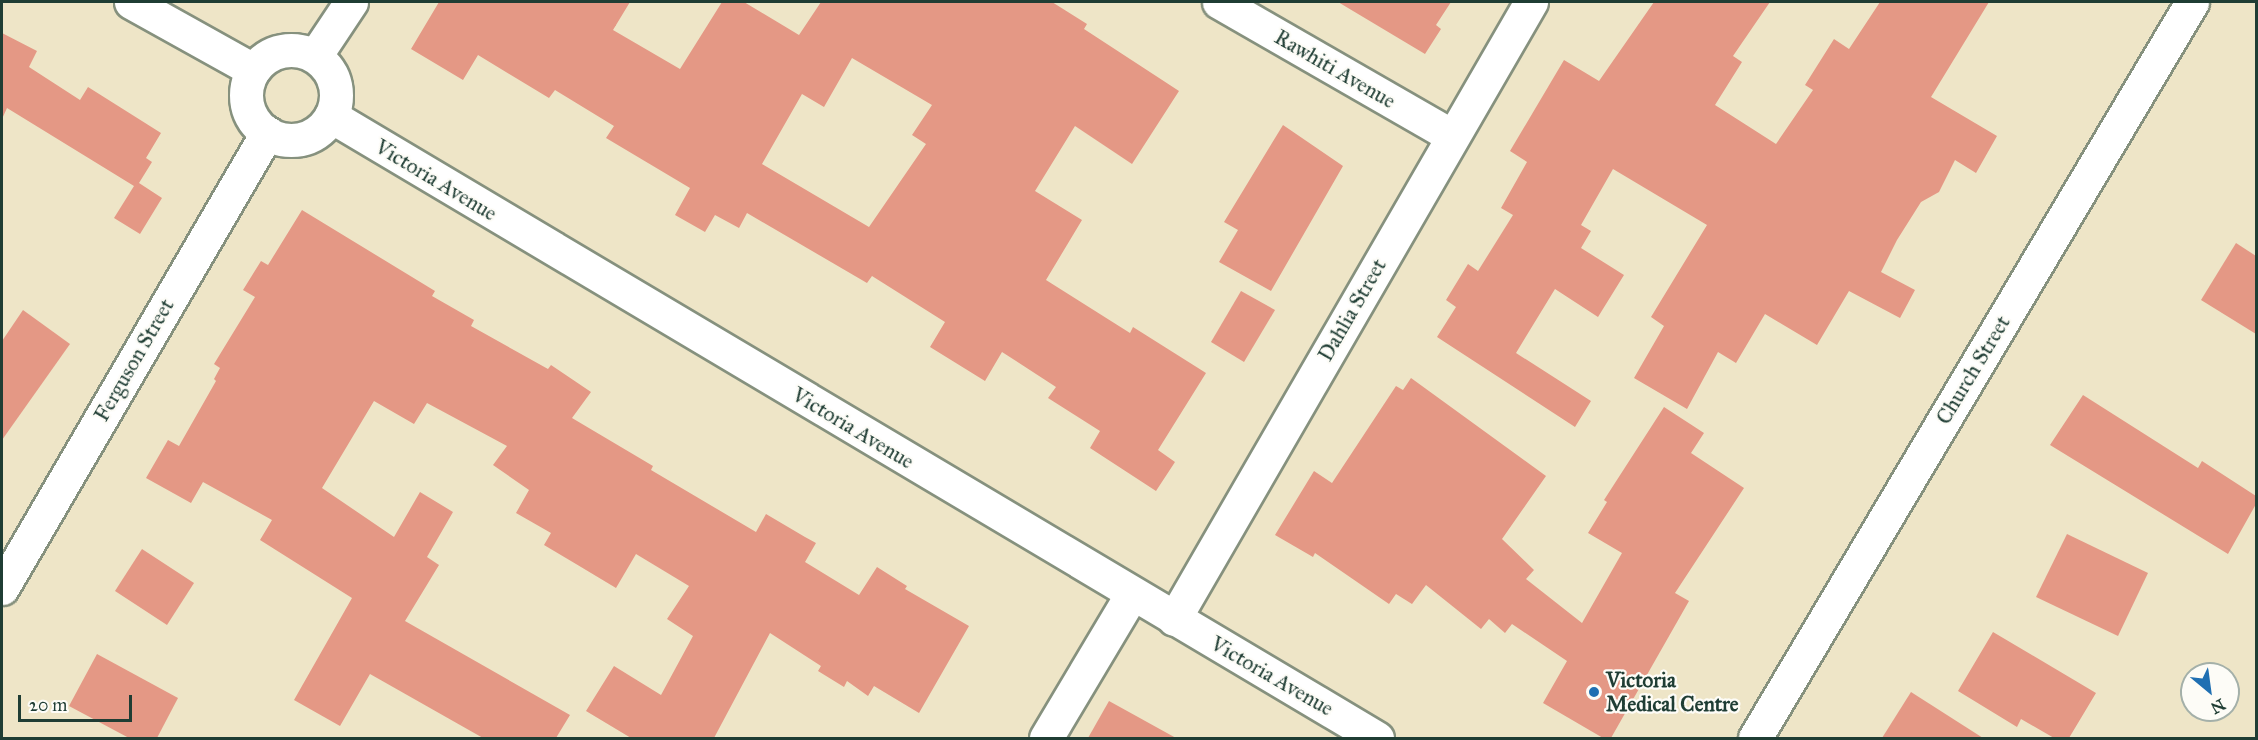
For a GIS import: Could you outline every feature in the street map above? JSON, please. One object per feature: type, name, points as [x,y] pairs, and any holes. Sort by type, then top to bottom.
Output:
[{"type":"street","points":[[131,2],[253,70]]},
{"type":"street","points":[[315,56],[351,2]]},
{"type":"street","name":"Rawhiti Avenue","points":[[1219,2],[1452,136]]},
{"type":"street","name":"Dahlia Street","points":[[1174,619],[1531,2]]},
{"type":"street","name":"Church Street","points":[[1755,738],[2192,2]]},
{"type":"street","points":[[293,49],[315,56],[327,67],[335,83],[331,116],[308,137],[287,140],[267,134],[252,119],[246,99],[253,70],[270,55],[281,51],[293,49]]},
{"type":"street","name":"Victoria Avenue","points":[[331,116],[1377,738]]},
{"type":"street","name":"Ferguson Street","points":[[2,588],[267,134]]},
{"type":"street","points":[[1046,738],[1132,594]]},
{"type":"building","points":[[439,2],[630,2],[613,30],[680,69],[722,2],[744,2],[799,35],[821,2],[1052,2],[1087,24],[1084,29],[1179,91],[1132,164],[1075,126],[1035,191],[1082,220],[1046,280],[1130,333],[1133,327],[1206,373],[1158,450],[1175,462],[1156,491],[1090,448],[1100,431],[1048,398],[1056,387],[1002,352],[985,381],[930,347],[945,322],[872,276],[867,283],[747,213],[739,228],[715,215],[705,232],[675,215],[690,188],[606,138],[614,126],[555,90],[549,98],[478,55],[463,80],[411,49]],"holes":[[[852,58],[932,105],[912,135],[926,144],[869,227],[762,164],[802,94],[824,107]]]},
{"type":"building","points":[[1338,2],[1451,2],[1436,25],[1441,29],[1425,54]]},
{"type":"building","points":[[1654,2],[1770,2],[1733,56],[1742,62],[1715,105],[1776,144],[1813,90],[1805,85],[1834,39],[1849,49],[1880,2],[1989,2],[1931,97],[1997,136],[1976,173],[1955,160],[1939,192],[1921,202],[1897,240],[1881,272],[1915,290],[1900,318],[1849,291],[1817,345],[1765,314],[1736,363],[1718,352],[1687,409],[1634,378],[1664,326],[1651,317],[1707,225],[1613,169],[1581,225],[1591,231],[1581,248],[1624,275],[1598,317],[1555,289],[1516,353],[1591,401],[1575,427],[1437,337],[1456,307],[1446,300],[1468,264],[1478,271],[1513,215],[1501,208],[1527,162],[1510,151],[1564,60],[1599,81]]},
{"type":"building","points":[[2,33],[37,51],[29,67],[80,100],[88,87],[161,133],[146,158],[152,162],[139,183],[162,198],[140,234],[114,218],[134,186],[7,108],[2,119]]},
{"type":"building","points":[[1283,125],[1343,166],[1271,291],[1219,262],[1238,230],[1224,222]]},
{"type":"building","points":[[302,210],[435,291],[432,296],[474,320],[471,326],[548,369],[551,365],[591,392],[572,418],[653,466],[651,470],[756,532],[766,514],[816,543],[805,562],[859,595],[877,567],[907,586],[905,589],[969,626],[919,713],[874,686],[868,696],[847,681],[844,687],[818,671],[821,666],[770,633],[714,738],[631,738],[586,711],[614,666],[661,695],[693,636],[667,619],[689,586],[636,554],[616,588],[544,545],[551,533],[516,513],[529,490],[493,465],[507,446],[427,403],[414,424],[374,401],[322,488],[394,537],[420,492],[453,512],[427,557],[439,565],[405,621],[570,715],[556,738],[483,738],[370,674],[340,726],[294,700],[352,598],[260,540],[272,520],[203,482],[191,503],[146,478],[168,440],[179,446],[216,381],[214,379],[220,368],[214,364],[255,297],[243,290],[261,261],[268,265]]},
{"type":"building","points":[[2236,243],[2256,256],[2256,334],[2201,300]]},
{"type":"building","points":[[1241,291],[1275,310],[1244,362],[1211,342]]},
{"type":"building","points":[[23,310],[70,344],[2,440],[2,341]]},
{"type":"building","points":[[1411,378],[1546,476],[1502,539],[1534,570],[1526,579],[1582,623],[1622,553],[1588,533],[1607,502],[1604,500],[1664,407],[1704,433],[1691,453],[1744,488],[1675,593],[1689,601],[1611,738],[1603,738],[1543,703],[1567,661],[1512,624],[1505,633],[1489,619],[1481,629],[1426,585],[1412,604],[1396,594],[1389,604],[1315,553],[1313,557],[1275,535],[1314,471],[1332,483],[1396,386],[1403,390]]},
{"type":"building","points":[[2083,395],[2198,468],[2202,461],[2256,496],[2256,504],[2228,554],[2050,445]]},
{"type":"building","points":[[2067,534],[2148,573],[2118,636],[2036,597]]},
{"type":"building","points":[[142,549],[194,583],[167,625],[115,591]]},
{"type":"building","points":[[1993,632],[2096,693],[2069,738],[2054,738],[2021,719],[2017,727],[1958,691]]},
{"type":"building","points":[[97,654],[178,698],[157,738],[129,738],[69,706]]},
{"type":"building","points":[[1911,692],[1983,738],[1882,738]]},
{"type":"building","points":[[1109,701],[1176,738],[1088,738]]},
{"type":"place","name":"Victoria Medical Centre","points":[[1594,692]]}]
